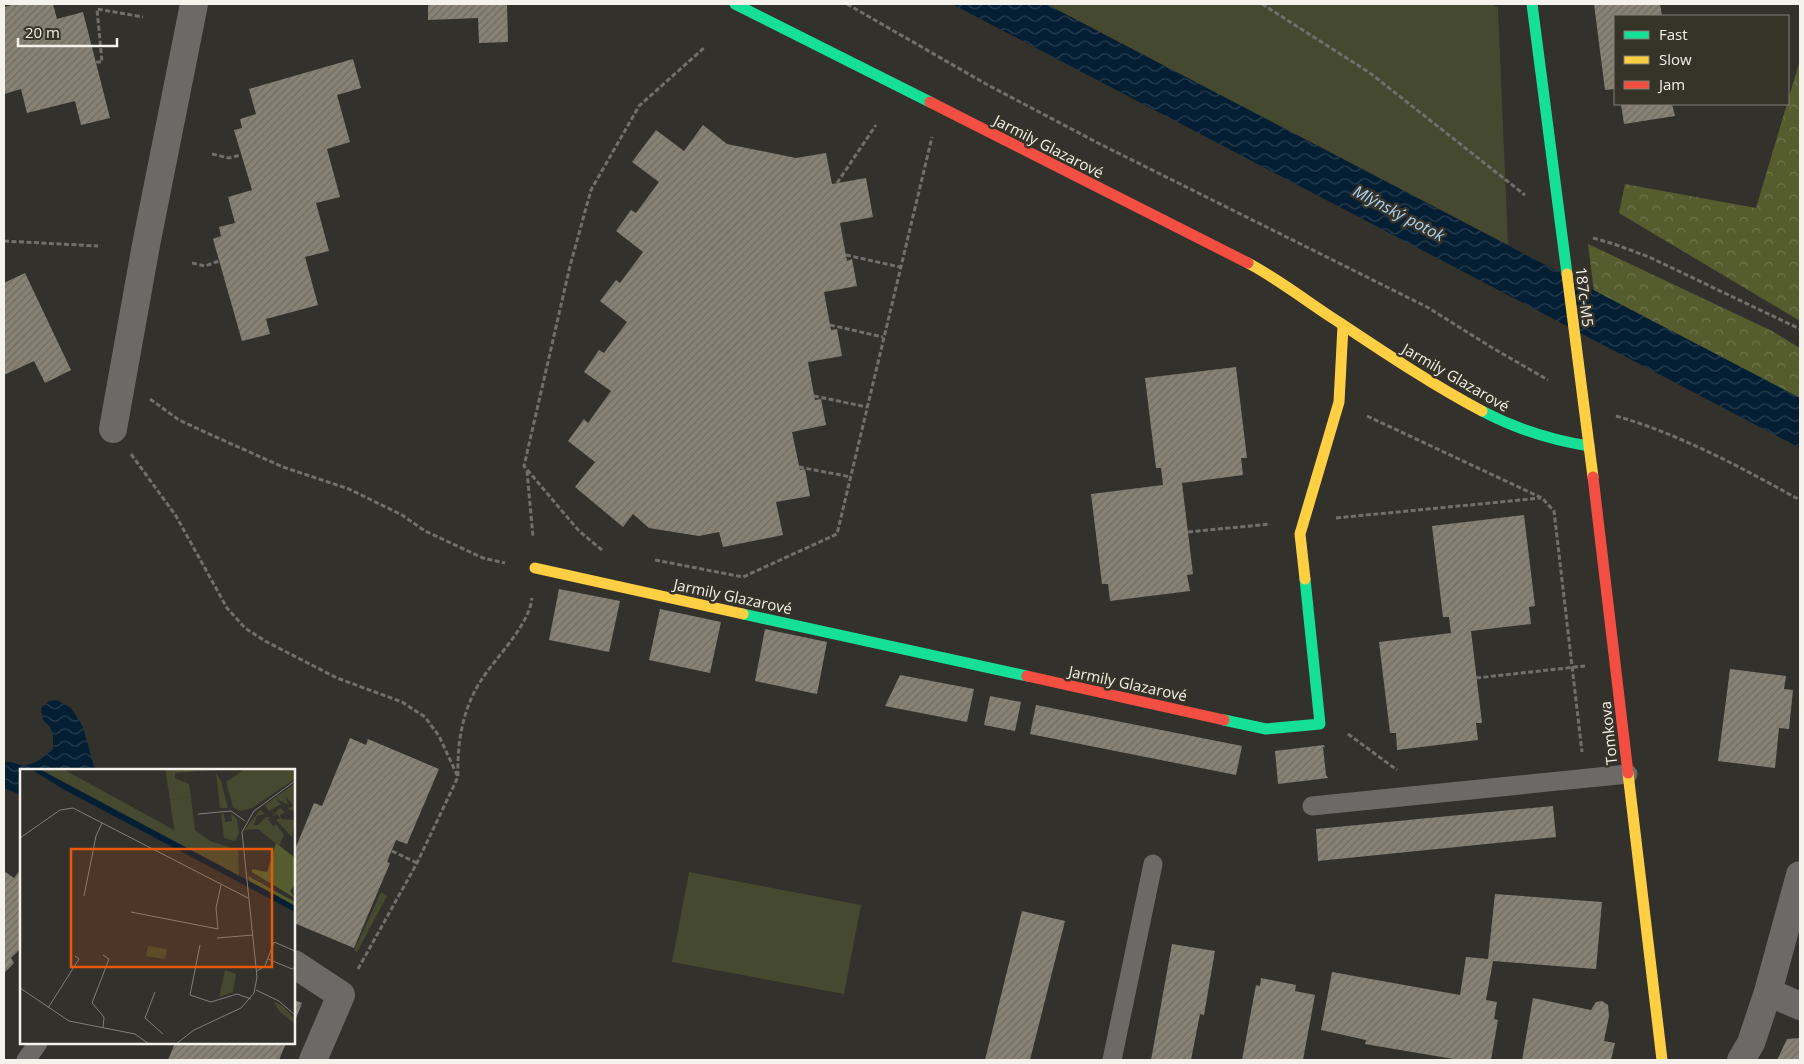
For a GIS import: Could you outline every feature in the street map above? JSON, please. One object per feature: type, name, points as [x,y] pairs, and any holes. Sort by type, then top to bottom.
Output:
[{"type":"street","points":[[113,429],[146,245],[194,4]]},
{"type":"street","name":"Jarmily Glazarové","points":[[735,4],[1271,275],[1344,326],[1458,398],[1514,427],[1552,440],[1590,446]]},
{"type":"street","name":"187c-M5","points":[[1532,4],[1584,402]]},
{"type":"street","points":[[1319,712],[1300,534],[1339,402],[1344,326]]},
{"type":"street","name":"Tomkova","points":[[1584,402],[1662,1060]]},
{"type":"street","name":"Jarmily Glazarové","points":[[535,568],[1266,729],[1320,724],[1319,712]]},
{"type":"street","points":[[1741,1060],[1751,1043],[1768,992],[1800,875]]},
{"type":"street","points":[[295,965],[341,995],[313,1060]]},
{"type":"street","points":[[1768,992],[1800,1006]]},
{"type":"lane","points":[[1312,806],[1628,774]]},
{"type":"lane","points":[[1112,1060],[1154,864]]},
{"type":"lane","points":[[26,1060],[37,1044]]},
{"type":"path","points":[[847,4],[986,84],[1081,134],[1427,307],[1552,382]]},
{"type":"path","points":[[1262,4],[1370,73],[1562,228],[1649,257],[1800,329]]},
{"type":"path","points":[[96,62],[102,62],[97,10],[143,17]]},
{"type":"path","points":[[605,552],[579,532],[524,466],[570,266],[591,190],[639,106],[705,47]]},
{"type":"path","points":[[650,559],[743,577],[838,534],[939,108]]},
{"type":"path","points":[[838,183],[876,125]]},
{"type":"path","points":[[212,154],[229,158],[241,154]]},
{"type":"path","points":[[4,241],[98,246]]},
{"type":"path","points":[[846,254],[900,267]]},
{"type":"path","points":[[192,263],[206,266],[219,261]]},
{"type":"path","points":[[830,325],[884,338]]},
{"type":"path","points":[[121,382],[186,423],[283,467],[349,489],[372,499],[402,515],[426,532],[483,558],[535,568]]},
{"type":"path","points":[[814,396],[867,407]]},
{"type":"path","points":[[1339,402],[1542,498],[1554,511],[1583,754],[1573,755]]},
{"type":"path","points":[[1613,415],[1635,421],[1692,445],[1753,474],[1800,500]]},
{"type":"path","points":[[113,429],[176,516],[227,608],[245,628],[265,641],[337,678],[402,702],[425,717],[439,736],[458,777]]},
{"type":"path","points":[[799,467],[851,476]]},
{"type":"path","points":[[341,995],[363,963],[417,863],[458,777],[458,752],[462,722],[479,683],[522,626],[532,602],[535,568],[527,470]]},
{"type":"path","points":[[1188,532],[1542,498]]},
{"type":"path","points":[[1476,678],[1616,662]]},
{"type":"path","points":[[1319,712],[1401,774]]},
{"type":"path","points":[[392,851],[417,863]]},
{"type":"green space","points":[[1046,4],[1492,4],[1498,8],[1508,245]]},
{"type":"green space","points":[[1800,60],[1800,321],[1619,213],[1625,184],[1756,208],[1787,105],[1789,105],[1789,97]]},
{"type":"green space","points":[[1588,244],[1772,331],[1800,348],[1800,398],[1594,291]]},
{"type":"green space","points":[[689,872],[861,905],[844,994],[672,962]]},
{"type":"green space","points":[[381,892],[387,896],[357,952],[354,951]]},
{"type":"water","name":"Mlýnský potok","points":[[952,4],[1046,4],[1800,398],[1800,448]]},
{"type":"water","points":[[57,700],[71,708],[83,727],[95,769],[20,769],[20,795],[4,788],[4,762],[20,765],[29,764],[38,761],[53,749],[53,735],[50,727],[43,720],[41,708],[49,701]]},
{"type":"building","points":[[15,4],[53,4],[57,19],[83,12],[110,118],[81,125],[75,101],[27,113],[21,89],[4,94],[4,7]]},
{"type":"building","points":[[428,4],[507,4],[508,42],[479,43],[478,18],[428,20]]},
{"type":"building","points":[[1594,4],[1660,4],[1662,15],[1614,15],[1614,89],[1605,90]]},
{"type":"building","points":[[353,59],[361,88],[337,95],[350,142],[327,149],[340,197],[316,203],[329,251],[305,257],[318,305],[266,319],[270,334],[242,341],[213,239],[221,236],[219,227],[235,223],[228,197],[252,190],[234,130],[242,128],[240,119],[256,114],[249,89]]},
{"type":"building","points":[[1621,105],[1672,105],[1675,116],[1624,124]]},
{"type":"building","points":[[703,125],[727,144],[796,158],[826,153],[832,184],[866,178],[873,217],[840,223],[847,261],[852,259],[857,286],[824,292],[831,330],[837,329],[842,356],[808,362],[815,400],[821,399],[826,425],[792,432],[800,470],[805,469],[810,496],[776,502],[783,535],[723,547],[719,532],[699,536],[649,528],[633,514],[623,527],[575,487],[595,462],[568,441],[584,419],[588,423],[611,391],[584,372],[599,350],[604,353],[627,322],[600,301],[616,280],[620,283],[643,252],[616,231],[631,210],[636,213],[659,182],[632,162],[656,130],[684,151]]},
{"type":"building","points":[[25,273],[71,370],[45,383],[34,361],[4,375],[4,283]]},
{"type":"building","points":[[1236,367],[1247,458],[1241,458],[1243,475],[1182,483],[1193,574],[1187,575],[1190,591],[1110,601],[1108,584],[1102,584],[1091,494],[1163,485],[1161,468],[1156,468],[1145,378]]},
{"type":"building","points":[[1524,515],[1535,606],[1529,607],[1531,624],[1471,631],[1482,723],[1476,723],[1478,740],[1397,750],[1396,733],[1390,733],[1379,642],[1451,633],[1449,617],[1443,617],[1432,526]]},
{"type":"building","points":[[559,589],[620,601],[609,652],[549,640]]},
{"type":"building","points":[[660,609],[721,622],[710,673],[649,660]]},
{"type":"building","points":[[765,629],[827,642],[817,694],[755,681]]},
{"type":"building","points":[[1730,669],[1786,676],[1784,689],[1793,690],[1789,729],[1779,728],[1775,768],[1718,761]]},
{"type":"building","points":[[900,675],[974,689],[967,722],[885,706]]},
{"type":"building","points":[[990,696],[1021,702],[1015,731],[984,725]]},
{"type":"building","points":[[1036,705],[1242,746],[1236,775],[1030,734]]},
{"type":"building","points":[[350,738],[366,745],[368,739],[439,769],[407,844],[396,840],[387,862],[390,863],[354,948],[295,923],[295,850],[314,803],[322,806]]},
{"type":"building","points":[[1324,745],[1326,775],[1328,778],[1278,784],[1275,751]]},
{"type":"building","points":[[1553,806],[1556,837],[1318,861],[1316,829]]},
{"type":"building","points":[[20,870],[20,949],[11,958],[14,963],[4,973],[4,871],[14,878]]},
{"type":"building","points":[[1495,894],[1602,902],[1596,969],[1493,961],[1486,1000],[1497,1002],[1494,1019],[1498,1020],[1491,1060],[1459,1060],[1365,1044],[1366,1040],[1321,1030],[1332,972],[1460,995],[1466,957],[1488,959]]},
{"type":"building","points":[[1022,911],[1065,921],[1030,1060],[985,1060]]},
{"type":"building","points":[[1172,944],[1215,951],[1204,1015],[1200,1014],[1191,1060],[1151,1060]]},
{"type":"building","points":[[1261,978],[1296,985],[1295,991],[1315,995],[1303,1060],[1242,1060],[1256,985],[1260,986]]},
{"type":"building","points":[[1533,998],[1591,1010],[1596,1002],[1602,1001],[1608,1005],[1609,1016],[1604,1041],[1615,1043],[1611,1060],[1522,1060]]},
{"type":"building","points":[[295,1000],[302,1003],[295,1021]]},
{"type":"building","points":[[1800,1038],[1800,1060],[1777,1060],[1787,1039]]},
{"type":"building","points":[[175,1044],[286,1044],[279,1060],[168,1060]]},
{"type":"traffic: fast","points":[[735,4],[930,102]]},
{"type":"traffic: fast","points":[[1532,4],[1567,274]]},
{"type":"traffic: fast","points":[[1482,411],[1534,433],[1561,441],[1589,446]]},
{"type":"traffic: fast","points":[[1224,720],[1266,729],[1320,724],[1305,579]]},
{"type":"traffic: fast","points":[[743,614],[1027,676]]},
{"type":"traffic: slow","points":[[1248,263],[1407,367],[1482,411]]},
{"type":"traffic: slow","points":[[1567,274],[1593,477]]},
{"type":"traffic: slow","points":[[1305,579],[1300,534],[1339,402],[1343,326]]},
{"type":"traffic: slow","points":[[535,568],[743,614]]},
{"type":"traffic: slow","points":[[1628,773],[1662,1060]]},
{"type":"traffic: jam","points":[[930,102],[1248,263]]},
{"type":"traffic: jam","points":[[1593,477],[1628,773]]},
{"type":"traffic: jam","points":[[1027,676],[1224,720]]}]
